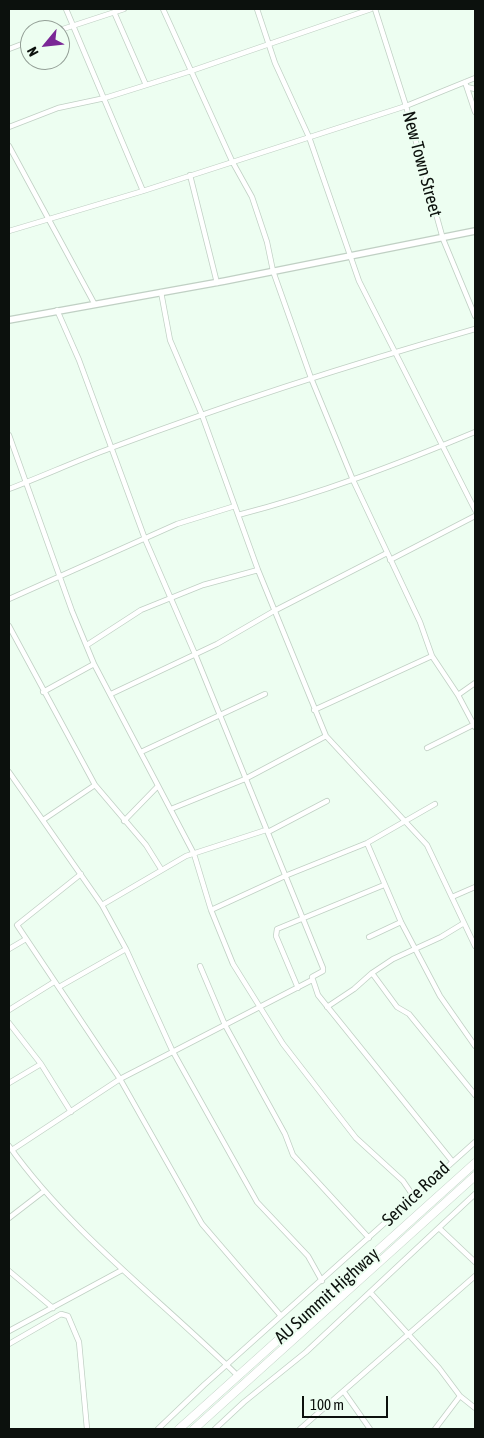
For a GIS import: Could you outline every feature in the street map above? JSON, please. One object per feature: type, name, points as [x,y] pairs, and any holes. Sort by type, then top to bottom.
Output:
[{"type":"main road","name":"AU Summit Highway","points":[[179,1429],[475,1163]]},
{"type":"main road","name":"AU Summit Highway","points":[[194,1429],[475,1176]]},
{"type":"street","points":[[66,9],[143,191]]},
{"type":"street","points":[[70,26],[124,9]]},
{"type":"street","points":[[163,9],[232,161],[252,197],[267,242],[273,271],[311,378],[353,480],[420,622],[432,656],[475,725],[428,748]]},
{"type":"street","points":[[257,9],[268,44],[309,137],[358,281],[475,510]]},
{"type":"street","points":[[9,127],[58,108],[105,98],[191,71],[373,9]]},
{"type":"street","name":"New Town Street","points":[[373,9],[406,106],[443,239],[475,316]]},
{"type":"street","points":[[114,12],[146,85]]},
{"type":"street","points":[[9,230],[49,220],[143,191],[406,106],[466,84],[475,78]]},
{"type":"street","points":[[466,84],[475,89]]},
{"type":"street","points":[[466,84],[475,112]]},
{"type":"street","points":[[9,146],[94,303]]},
{"type":"street","points":[[190,175],[217,283]]},
{"type":"street","points":[[9,320],[94,303],[217,283],[350,255],[443,239],[475,230]]},
{"type":"street","points":[[161,292],[170,340],[202,415],[274,611],[326,736],[427,845],[475,946]]},
{"type":"street","points":[[57,310],[79,360],[145,539],[172,597],[323,971],[298,988],[172,1050],[120,1079],[10,1148],[44,1191],[122,1270],[238,1376]]},
{"type":"street","points":[[9,489],[110,448],[202,415],[311,378],[475,329]]},
{"type":"street","points":[[238,515],[294,500],[353,480],[475,432]]},
{"type":"street","points":[[9,435],[58,578],[94,664],[194,854],[211,910],[233,964],[283,1044],[356,1138],[403,1181],[414,1197]]},
{"type":"street","points":[[9,599],[177,524],[235,506]]},
{"type":"street","points":[[390,560],[475,516]]},
{"type":"street","points":[[111,694],[217,644],[274,611],[387,553]]},
{"type":"street","points":[[87,645],[141,610],[172,597],[258,570]]},
{"type":"street","points":[[9,626],[42,692],[95,785],[146,845],[161,869]]},
{"type":"street","points":[[314,710],[432,656]]},
{"type":"street","points":[[42,692],[94,664]]},
{"type":"street","points":[[458,695],[475,683]]},
{"type":"street","points":[[141,752],[218,714],[265,694]]},
{"type":"street","points":[[171,809],[245,779],[326,736]]},
{"type":"street","points":[[9,772],[102,905],[126,950],[172,1050],[257,1202],[308,1256],[322,1280]]},
{"type":"street","points":[[43,820],[95,785]]},
{"type":"street","points":[[124,821],[158,786]]},
{"type":"street","points":[[102,905],[161,869],[194,854],[267,831],[327,801]]},
{"type":"street","points":[[211,910],[285,876],[366,843],[435,804]]},
{"type":"street","points":[[366,843],[401,922],[440,996],[475,1046]]},
{"type":"street","points":[[81,874],[17,925],[120,1079],[202,1224],[281,1316]]},
{"type":"street","points":[[298,988],[275,933],[277,929],[384,885]]},
{"type":"street","points":[[452,898],[475,887]]},
{"type":"street","points":[[369,937],[401,922]]},
{"type":"street","points":[[327,1007],[354,989],[392,959],[464,924]]},
{"type":"street","points":[[9,949],[26,939]]},
{"type":"street","points":[[59,988],[126,950]]},
{"type":"street","points":[[200,966],[225,1025],[285,1134],[293,1155],[369,1238]]},
{"type":"street","points":[[372,973],[397,1007],[409,1014],[475,1096]]},
{"type":"street","points":[[312,980],[327,1007],[452,1161]]},
{"type":"street","points":[[9,1010],[54,982]]},
{"type":"street","points":[[9,1022],[41,1064],[70,1112]]},
{"type":"street","points":[[9,1083],[41,1064]]},
{"type":"street","name":"Service Road","points":[[158,1429],[226,1365],[475,1142]]},
{"type":"street","points":[[9,1218],[44,1191]]},
{"type":"street","points":[[214,1429],[220,1427],[244,1402],[306,1352],[475,1194]]},
{"type":"street","points":[[438,1228],[475,1262]]},
{"type":"street","points":[[9,1331],[122,1270]]},
{"type":"street","points":[[9,1271],[53,1308]]},
{"type":"street","points":[[300,1429],[409,1336],[475,1276]]},
{"type":"street","points":[[370,1292],[439,1368],[460,1396],[475,1408]]},
{"type":"street","points":[[9,1344],[61,1314],[68,1316],[79,1342],[87,1429]]},
{"type":"street","points":[[344,1392],[370,1429]]},
{"type":"street","points":[[435,1429],[460,1396]]}]
